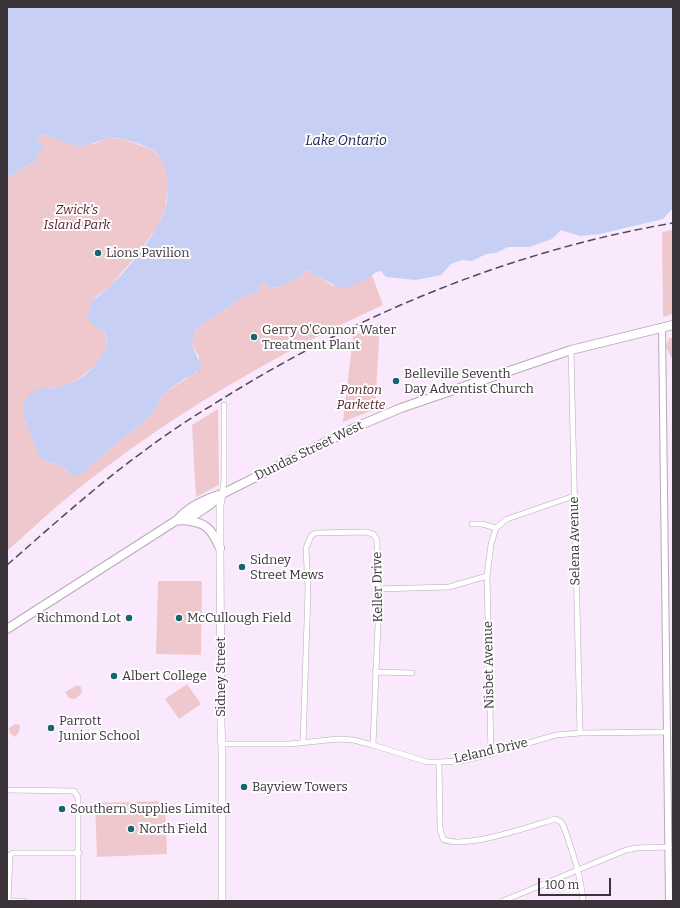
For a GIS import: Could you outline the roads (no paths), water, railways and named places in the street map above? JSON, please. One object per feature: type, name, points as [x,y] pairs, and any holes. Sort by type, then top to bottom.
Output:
[{"type":"main road","name":"Dundas Street West","points":[[7,629],[180,520],[214,503],[222,494],[356,427],[401,408],[571,350],[673,324]]},
{"type":"main road","name":"Sidney Street","points":[[222,494],[220,505],[222,901]]},
{"type":"main road","points":[[180,520],[202,523],[208,527],[214,535],[220,548]]},
{"type":"street","points":[[662,327],[667,732],[671,888],[669,901]]},
{"type":"street","name":"Selena Avenue","points":[[571,350],[580,733]]},
{"type":"street","name":"Sidney Street","points":[[222,494],[224,481],[224,405]]},
{"type":"street","points":[[472,524],[482,524],[496,528],[507,519],[574,496]]},
{"type":"street","name":"Nisbet Avenue","points":[[490,754],[487,576],[491,544],[496,528]]},
{"type":"street","name":"Keller Drive","points":[[303,743],[308,590],[306,548],[311,536],[315,533],[366,532],[373,534],[377,540],[378,624],[373,745]]},
{"type":"street","points":[[378,589],[449,587],[487,576]]},
{"type":"street","points":[[375,672],[412,673]]},
{"type":"street","name":"Leland Drive","points":[[222,744],[290,744],[338,739],[353,740],[427,762],[440,762],[461,761],[556,735],[580,733],[667,732]]},
{"type":"street","points":[[440,762],[440,828],[443,839],[455,841],[488,838],[555,819],[561,822],[564,827],[578,870],[582,886],[583,901]]},
{"type":"street","points":[[7,790],[74,791],[78,797],[78,901]]},
{"type":"street","points":[[503,901],[514,899],[626,850],[636,848],[669,847]]},
{"type":"street","points":[[23,901],[8,901],[10,855],[13,853],[79,853]]},
{"type":"water","name":"Lake Ontario","points":[[7,7],[673,7],[673,208],[663,219],[600,234],[580,236],[561,230],[552,239],[529,247],[508,247],[496,253],[486,254],[472,261],[462,260],[451,264],[441,275],[416,280],[386,277],[381,271],[376,272],[366,280],[344,288],[339,288],[313,275],[311,271],[307,270],[304,271],[303,275],[281,286],[270,289],[269,285],[265,283],[260,285],[259,291],[240,299],[197,328],[192,344],[201,366],[199,372],[196,371],[195,374],[184,379],[164,393],[152,415],[141,425],[123,438],[80,476],[72,476],[60,466],[40,458],[26,423],[23,409],[24,404],[29,395],[34,391],[44,388],[58,387],[81,378],[90,370],[103,354],[107,340],[106,335],[88,319],[89,309],[96,299],[135,259],[151,237],[167,204],[167,175],[162,160],[155,152],[135,143],[122,139],[110,138],[87,145],[76,145],[41,134],[37,140],[44,147],[34,162],[7,178]]},
{"type":"railway","points":[[7,565],[94,490],[170,432],[240,388],[342,332],[395,307],[449,285],[504,266],[560,248],[616,234],[673,223]]},
{"type":"place","name":"Lions Pavilion","points":[[98,253]]},
{"type":"place","name":"Gerry O'Connor Water Treatment Plant","points":[[254,337]]},
{"type":"place","name":"Belleville Seventh Day Adventist Church","points":[[396,381]]},
{"type":"place","name":"Sidney Street Mews","points":[[242,567]]},
{"type":"place","name":"Richmond Lot","points":[[129,618]]},
{"type":"place","name":"McCullough Field","points":[[179,618]]},
{"type":"place","name":"Albert College","points":[[114,676]]},
{"type":"place","name":"Parrott Junior School","points":[[51,728]]},
{"type":"place","name":"Bayview Towers","points":[[244,787]]},
{"type":"place","name":"Southern Supplies Limited","points":[[62,809]]},
{"type":"place","name":"North Field","points":[[131,829]]},
{"type":"park label","name":"Zwick's Island Park","points":[[77,218]]},
{"type":"park label","name":"Ponton Parkette","points":[[361,398]]}]
